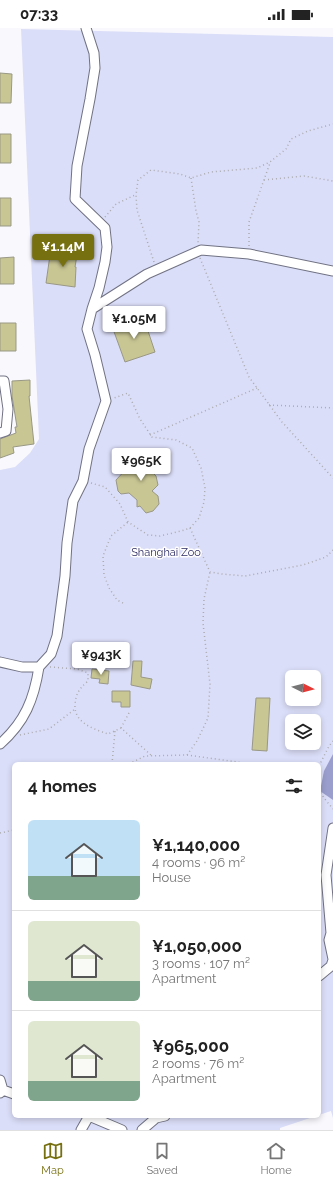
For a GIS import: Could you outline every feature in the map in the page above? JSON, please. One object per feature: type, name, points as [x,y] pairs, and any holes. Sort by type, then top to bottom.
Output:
[{"type":"street","points":[[0,744],[10,735],[22,720],[29,706],[36,684],[38,667],[51,654],[57,636],[73,501],[83,481],[89,449],[106,400],[87,329],[99,288],[107,247],[105,228],[75,199],[77,166],[95,68],[94,53],[86,28]]},
{"type":"street","points":[[92,309],[147,274],[201,250],[250,254],[333,271]]},
{"type":"street","points":[[0,380],[4,381],[8,409],[6,431],[0,433]]},
{"type":"street","points":[[0,662],[22,667],[38,667]]},
{"type":"street","points":[[321,974],[331,966],[333,960],[329,940],[331,932],[326,874],[333,828]]},
{"type":"street","points":[[0,1080],[2,1092],[12,1094]]},
{"type":"street","points":[[81,1130],[88,1118]]},
{"type":"street","points":[[94,1118],[122,1130]]},
{"type":"street","points":[[142,1130],[156,1118]]},
{"type":"path","points":[[157,270],[137,210],[136,195],[138,180],[151,170],[180,174],[191,178],[211,172],[257,168],[270,162],[286,149],[291,139],[308,131],[333,124]]},
{"type":"path","points":[[250,254],[250,222],[270,162]]},
{"type":"path","points":[[264,180],[304,176],[333,181]]},
{"type":"path","points":[[191,178],[199,222],[198,251],[249,377],[294,436],[333,478]]},
{"type":"path","points":[[100,223],[116,204],[136,195]]},
{"type":"path","points":[[150,435],[257,388]]},
{"type":"path","points":[[83,481],[105,487],[120,504],[128,522],[148,535],[160,536],[190,528],[199,518],[204,502],[205,488],[201,468],[192,448],[176,440],[152,437],[140,419],[128,393],[106,400]]},
{"type":"path","points":[[269,405],[333,408]]},
{"type":"path","points":[[123,603],[117,600],[108,588],[104,575],[103,556],[111,536],[128,522]]},
{"type":"path","points":[[186,755],[196,741],[208,718],[210,684],[203,623],[204,599],[210,572],[190,528]]},
{"type":"path","points":[[210,572],[245,576],[303,565],[326,557],[333,550]]},
{"type":"path","points":[[38,667],[77,669],[88,673],[88,681],[76,696],[75,709],[79,719],[89,727],[108,734],[115,732],[121,728],[130,711]]},
{"type":"path","points":[[10,735],[49,729],[75,709]]},
{"type":"path","points":[[121,728],[152,756]]},
{"type":"path","points":[[112,762],[115,732]]},
{"type":"path","points":[[321,762],[333,741]]},
{"type":"path","points":[[133,762],[145,756],[186,755],[237,762]]},
{"type":"path","points":[[321,793],[333,809]]},
{"type":"path","points":[[0,833],[12,830]]},
{"type":"green space","name":"Shanghai Zoo","points":[[21,29],[333,37],[333,1118],[331,1111],[321,1114],[321,762],[12,762],[12,1118],[310,1118],[280,1128],[280,1130],[0,1130],[0,470],[15,467],[30,453],[39,439]]},
{"type":"water","points":[[333,754],[333,800],[321,792],[324,771]]},
{"type":"building","points":[[0,73],[12,74],[11,103],[0,103]]},
{"type":"building","points":[[0,134],[11,134],[11,163],[0,163]]},
{"type":"building","points":[[0,198],[11,198],[11,226],[0,226]]},
{"type":"building","points":[[70,246],[75,249],[77,255],[75,267],[75,287],[46,283],[50,255],[54,255],[59,249]]},
{"type":"building","points":[[14,257],[14,284],[0,284],[0,258]]},
{"type":"building","points":[[144,319],[155,352],[125,362],[113,329]]},
{"type":"building","points":[[0,323],[16,323],[16,351],[0,351]]},
{"type":"building","points":[[30,380],[29,396],[34,444],[13,447],[14,453],[0,458],[0,439],[16,433],[15,427],[17,427],[12,396],[12,381]]},
{"type":"building","points":[[149,452],[155,458],[156,465],[151,471],[156,476],[158,485],[152,491],[158,496],[159,504],[153,511],[146,513],[140,506],[137,507],[137,500],[129,493],[121,494],[118,491],[116,480],[141,453]]},
{"type":"building","points":[[133,661],[142,661],[141,677],[152,679],[150,689],[131,685]]},
{"type":"building","points":[[92,669],[109,671],[108,684],[99,683],[100,679],[91,678]]},
{"type":"building","points":[[112,691],[130,691],[130,707],[121,707],[121,702],[112,702]]},
{"type":"building","points":[[256,698],[270,698],[267,751],[252,750]]}]
